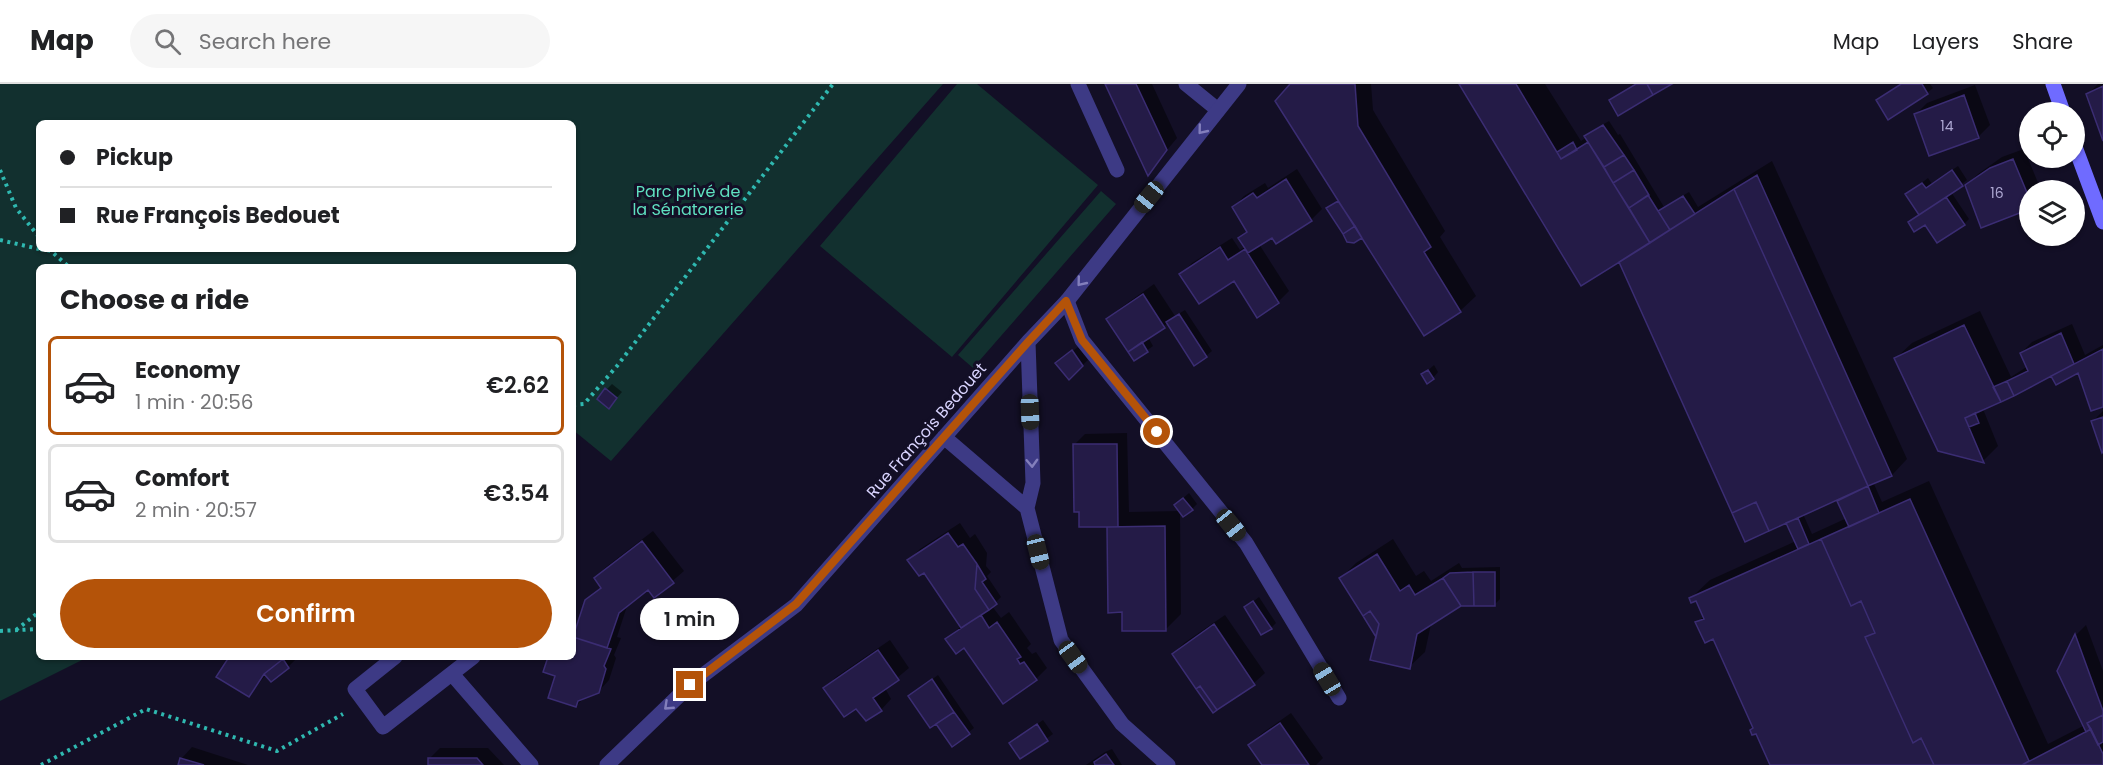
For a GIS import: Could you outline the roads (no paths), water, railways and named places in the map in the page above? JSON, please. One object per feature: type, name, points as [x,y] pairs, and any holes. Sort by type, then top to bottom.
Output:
[{"type":"main road","points":[[2053,84],[2059,102]]},
{"type":"main road","points":[[2083,168],[2103,222]]},
{"type":"street","points":[[1078,84],[1118,170]]},
{"type":"street","points":[[1186,84],[1218,110]]},
{"type":"street","name":"Rue François Bedouet","points":[[607,765],[690,685],[796,604],[1066,301],[1239,84]]},
{"type":"street","points":[[1066,301],[1082,340],[1246,543],[1339,698]]},
{"type":"street","points":[[1028,342],[1033,483],[1027,507],[1060,640],[1122,724],[1168,765]]},
{"type":"street","points":[[944,437],[1027,507]]},
{"type":"street","points":[[391,660],[355,689],[384,727],[469,660]]},
{"type":"street","points":[[452,674],[531,765]]},
{"type":"park label","name":"Parc privé de la Sénatorerie","points":[[688,200]]}]
